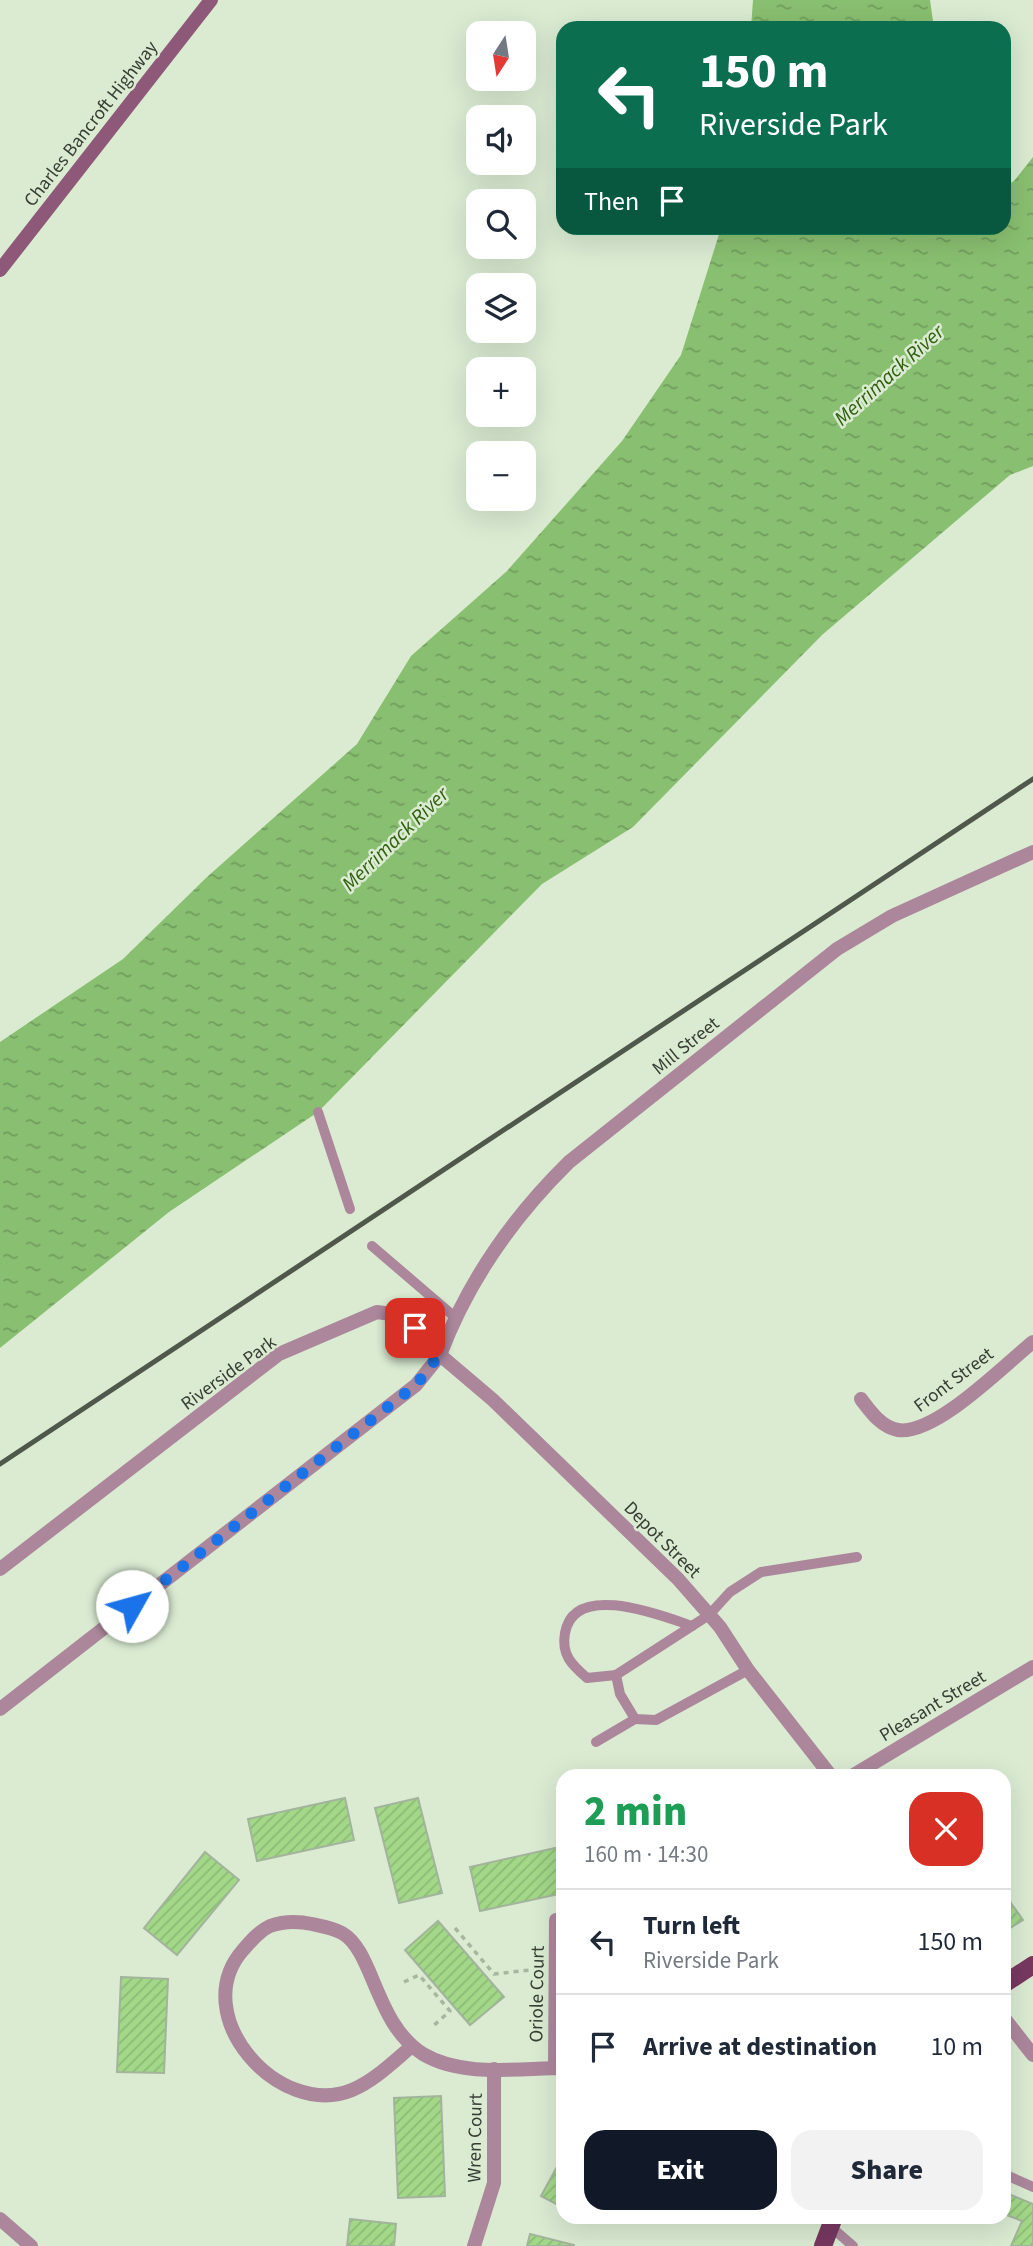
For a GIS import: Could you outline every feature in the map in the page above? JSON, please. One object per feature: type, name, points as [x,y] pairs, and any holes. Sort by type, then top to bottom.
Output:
[{"type":"main road","name":"Charles Bancroft Highway","points":[[0,270],[211,0]]},
{"type":"main road","points":[[1011,1979],[1033,1965]]},
{"type":"main road","points":[[823,2246],[831,2224]]},
{"type":"street","name":"Mill Street","points":[[440,1354],[456,1318],[511,1225],[569,1162],[837,949],[892,916],[1033,852]]},
{"type":"street","name":"Riverside Park","points":[[0,1569],[279,1354],[377,1312],[398,1315],[440,1354]]},
{"type":"street","name":"Front Street","points":[[861,1399],[883,1424],[898,1430],[916,1429],[942,1416],[1033,1342]]},
{"type":"street","name":"Depot Street","points":[[440,1354],[492,1400],[678,1579],[709,1615],[826,1769]]},
{"type":"street","points":[[0,1709],[416,1385],[440,1354]]},
{"type":"street","name":"Pleasant Street","points":[[864,1769],[1033,1667]]},
{"type":"street","points":[[412,2046],[375,2077],[352,2090],[331,2095],[309,2094],[288,2086],[253,2059],[227,2022],[223,1996],[228,1976],[237,1956],[268,1927],[288,1922],[306,1923],[344,1933],[355,1946],[387,2016],[412,2046],[442,2062],[494,2069],[556,2068]]},
{"type":"street","points":[[1011,2027],[1033,2055]]},
{"type":"street","name":"Wren Court","points":[[474,2246],[494,2183],[494,2069]]},
{"type":"street","points":[[0,2219],[31,2246]]},
{"type":"lane","points":[[318,1112],[351,1209]]},
{"type":"lane","points":[[372,1246],[456,1318]]},
{"type":"lane","points":[[692,1626],[661,1615],[600,1604],[579,1609],[568,1620],[564,1637],[569,1663],[587,1678],[616,1675],[692,1626],[709,1615],[730,1592],[761,1572],[857,1557]]},
{"type":"lane","points":[[596,1741],[635,1718],[656,1720],[748,1670]]},
{"type":"lane","points":[[616,1675],[620,1695],[635,1718]]},
{"type":"lane","points":[[1011,2177],[1033,2187]]},
{"type":"lane","points":[[834,2224],[853,2246]]},
{"type":"path","points":[[455,1928],[494,1974],[530,1970]]},
{"type":"path","points":[[404,1982],[419,1975],[450,2011],[432,2027]]},
{"type":"water","points":[[753,0],[930,0],[933,21],[752,21]]},
{"type":"water","name":"Merrimack River","points":[[1033,157],[1033,466],[1010,475],[822,635],[633,827],[542,884],[318,1112],[169,1212],[0,1348],[0,1042],[123,959],[207,877],[357,744],[411,656],[507,571],[622,441],[681,355],[719,235],[1011,235],[1011,183]]},
{"type":"building","points":[[345,1798],[354,1840],[257,1861],[248,1819]]},
{"type":"building","points":[[418,1798],[442,1893],[399,1903],[375,1808]]},
{"type":"building","points":[[556,1848],[556,1895],[480,1911],[470,1867]]},
{"type":"building","points":[[205,1852],[239,1880],[177,1955],[144,1928]]},
{"type":"building","points":[[1011,1903],[1023,1920],[1011,1928]]},
{"type":"building","points":[[438,1921],[504,1997],[470,2025],[405,1950]]},
{"type":"building","points":[[121,1977],[168,1979],[164,2073],[117,2072]]},
{"type":"building","points":[[441,2096],[445,2196],[398,2198],[394,2098]]},
{"type":"building","points":[[556,2169],[556,2204],[541,2196]]},
{"type":"building","points":[[1011,2195],[1033,2204],[1033,2246],[1011,2246],[1022,2221],[1011,2217]]},
{"type":"building","points":[[350,2219],[396,2224],[394,2246],[347,2246]]},
{"type":"building","points":[[530,2234],[574,2245],[574,2246],[527,2246]]},
{"type":"railway","points":[[0,1464],[1033,779]]},
{"type":"route","points":[[132,1606],[416,1385],[431,1370],[440,1354],[415,1328]]}]
